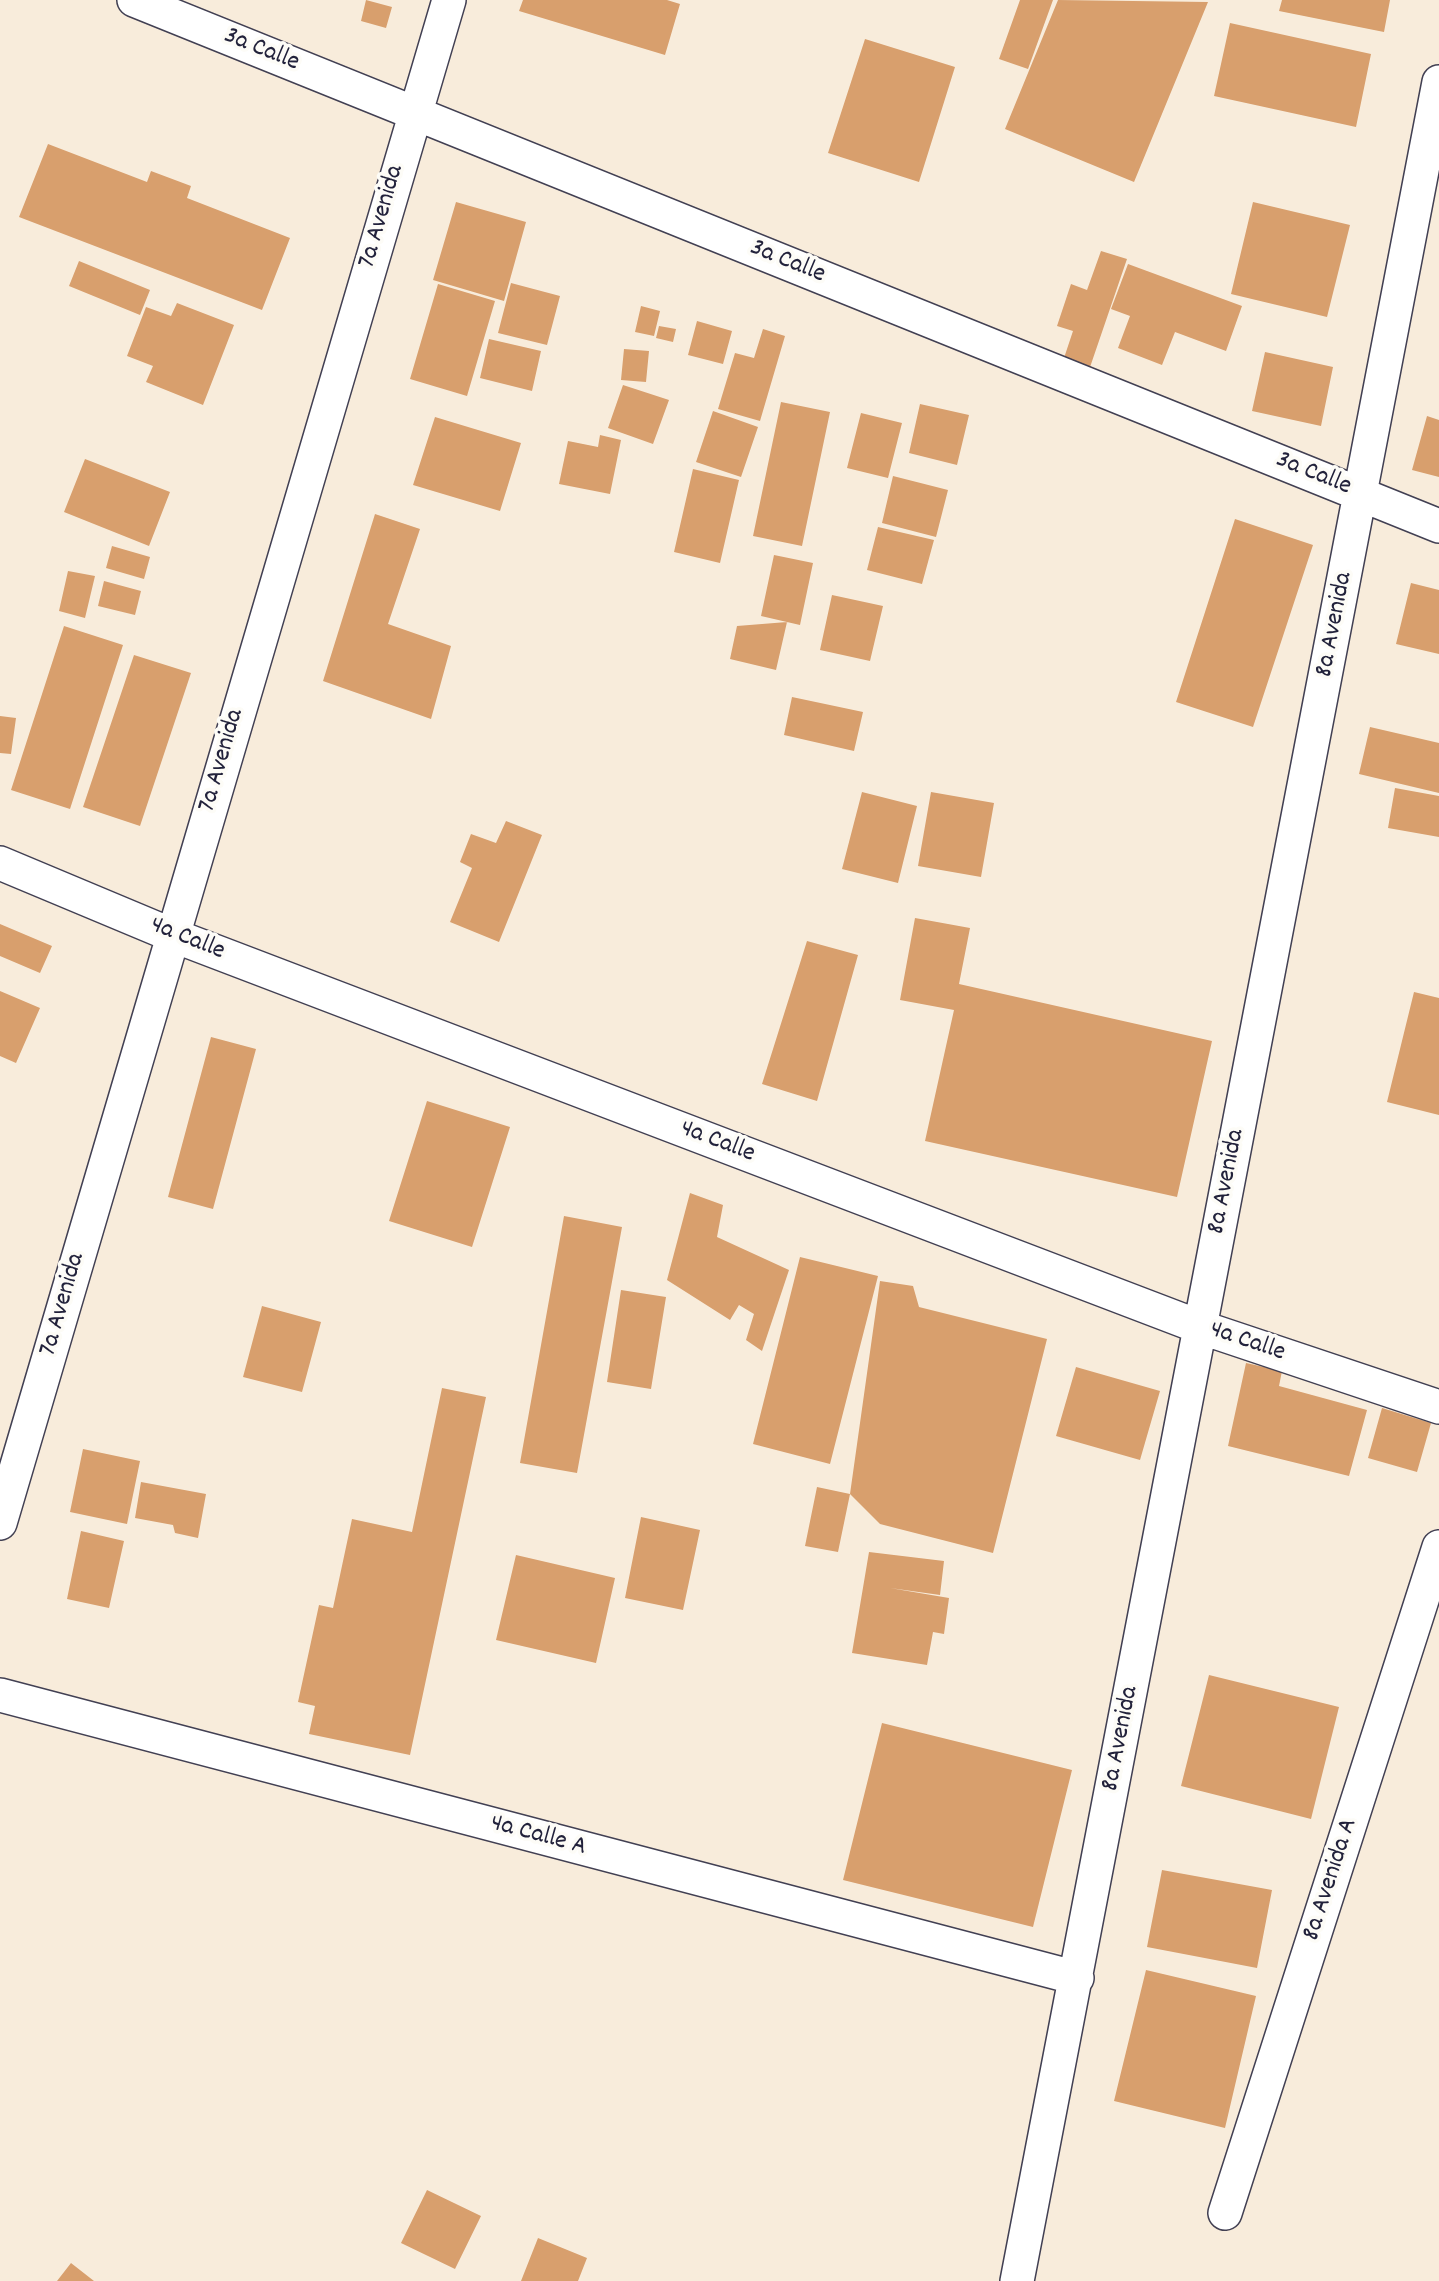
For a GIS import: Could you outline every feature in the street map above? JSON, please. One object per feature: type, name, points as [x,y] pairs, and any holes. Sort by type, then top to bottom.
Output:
[{"type":"street","name":"3a Calle","points":[[134,0],[1439,526]]},
{"type":"street","name":"7a Avenida","points":[[0,1524],[449,0]]},
{"type":"street","name":"8a Avenida","points":[[1017,2281],[1439,82]]},
{"type":"street","name":"4a Calle","points":[[0,863],[172,935],[1200,1327],[1439,1407]]},
{"type":"street","name":"8a Avenida A","points":[[1225,2213],[1439,1547]]},
{"type":"street","name":"4a Calle A","points":[[0,1695],[1077,1978]]},
{"type":"building","points":[[366,0],[392,7],[386,28],[361,21]]},
{"type":"building","points":[[523,0],[667,0],[680,4],[665,55],[519,11]]},
{"type":"building","points":[[1020,0],[1053,0],[1028,69],[999,59]]},
{"type":"building","points":[[1058,0],[1208,2],[1134,182],[1005,129]]},
{"type":"building","points":[[1282,0],[1390,0],[1384,32],[1279,11]]},
{"type":"building","points":[[1230,23],[1371,54],[1356,127],[1214,96]]},
{"type":"building","points":[[865,39],[955,67],[919,182],[828,153]]},
{"type":"building","points":[[48,144],[147,182],[151,171],[191,186],[187,198],[290,238],[262,310],[19,217]]},
{"type":"building","points":[[456,202],[526,222],[504,301],[433,280]]},
{"type":"building","points":[[1253,202],[1350,225],[1327,317],[1231,294]]},
{"type":"building","points":[[1101,251],[1127,259],[1088,373],[1062,364],[1073,331],[1057,326],[1071,284],[1087,290]]},
{"type":"building","points":[[79,261],[150,290],[140,315],[69,286]]},
{"type":"building","points":[[1128,264],[1242,306],[1226,351],[1175,332],[1162,365],[1118,348],[1130,316],[1111,309]]},
{"type":"building","points":[[511,283],[560,296],[547,345],[498,333]]},
{"type":"building","points":[[438,284],[495,301],[467,396],[410,379]]},
{"type":"building","points":[[177,303],[234,325],[203,405],[146,382],[153,366],[127,356],[146,307],[171,316]]},
{"type":"building","points":[[641,306],[660,311],[654,336],[635,332]]},
{"type":"building","points":[[697,321],[732,331],[723,364],[688,355]]},
{"type":"building","points":[[659,326],[676,329],[673,342],[656,338]]},
{"type":"building","points":[[763,329],[785,336],[760,421],[718,409],[735,353],[754,358]]},
{"type":"building","points":[[489,339],[541,351],[532,391],[480,378]]},
{"type":"building","points":[[624,349],[649,351],[646,382],[621,380]]},
{"type":"building","points":[[1265,352],[1333,367],[1321,426],[1252,411]]},
{"type":"building","points":[[623,385],[669,400],[653,444],[608,428]]},
{"type":"building","points":[[781,402],[830,412],[802,546],[753,536]]},
{"type":"building","points":[[920,404],[969,415],[957,465],[909,453]]},
{"type":"building","points":[[713,411],[758,427],[741,477],[696,462]]},
{"type":"building","points":[[861,413],[902,423],[888,478],[847,468]]},
{"type":"building","points":[[1427,416],[1439,420],[1439,477],[1412,470]]},
{"type":"building","points":[[435,417],[521,443],[500,511],[413,485]]},
{"type":"building","points":[[600,435],[621,440],[610,494],[559,484],[568,441],[598,447]]},
{"type":"building","points":[[85,459],[170,492],[149,546],[64,512]]},
{"type":"building","points":[[693,469],[739,480],[720,563],[674,552]]},
{"type":"building","points":[[893,476],[948,490],[936,537],[882,523]]},
{"type":"building","points":[[375,514],[420,529],[388,624],[451,646],[431,719],[323,681]]},
{"type":"building","points":[[1235,519],[1313,545],[1253,727],[1176,702]]},
{"type":"building","points":[[878,527],[934,540],[922,584],[867,570]]},
{"type":"building","points":[[112,546],[150,557],[144,579],[106,568]]},
{"type":"building","points":[[774,555],[813,563],[800,625],[761,616]]},
{"type":"building","points":[[68,571],[95,576],[85,618],[59,611]]},
{"type":"building","points":[[104,581],[141,591],[135,615],[98,606]]},
{"type":"building","points":[[1411,583],[1439,590],[1439,654],[1396,644]]},
{"type":"building","points":[[832,595],[883,606],[870,661],[820,650]]},
{"type":"building","points":[[787,622],[776,670],[730,659],[737,626]]},
{"type":"building","points":[[64,626],[123,645],[70,809],[11,790]]},
{"type":"building","points":[[134,655],[191,673],[140,826],[83,807]]},
{"type":"building","points":[[792,697],[863,712],[854,751],[784,735]]},
{"type":"building","points":[[0,716],[16,718],[11,754],[0,753]]},
{"type":"building","points":[[1370,727],[1439,743],[1439,793],[1359,774]]},
{"type":"building","points":[[1395,788],[1439,796],[1439,837],[1388,828]]},
{"type":"building","points":[[862,792],[917,806],[898,883],[842,869]]},
{"type":"building","points":[[931,792],[994,803],[981,877],[918,866]]},
{"type":"building","points":[[506,821],[542,835],[499,942],[450,922],[472,868],[460,862],[471,834],[496,843]]},
{"type":"building","points":[[915,918],[970,928],[959,984],[1212,1041],[1177,1197],[925,1141],[954,1010],[900,1000]]},
{"type":"building","points":[[0,924],[52,946],[40,973],[0,956]]},
{"type":"building","points":[[807,941],[858,955],[817,1101],[762,1084]]},
{"type":"building","points":[[0,991],[40,1008],[16,1063],[0,1056]]},
{"type":"building","points":[[1414,992],[1439,998],[1439,1115],[1387,1102]]},
{"type":"building","points":[[211,1037],[256,1049],[213,1209],[168,1197]]},
{"type":"building","points":[[427,1101],[510,1127],[472,1247],[389,1221]]},
{"type":"building","points":[[690,1193],[723,1205],[717,1237],[789,1270],[762,1351],[746,1340],[754,1314],[739,1305],[730,1320],[667,1280]]},
{"type":"building","points":[[564,1216],[622,1227],[577,1473],[520,1463]]},
{"type":"building","points":[[800,1257],[878,1276],[830,1464],[753,1444]]},
{"type":"building","points":[[880,1281],[913,1286],[919,1307],[1047,1339],[993,1553],[880,1524],[850,1494]]},
{"type":"building","points":[[621,1290],[666,1297],[651,1389],[607,1382]]},
{"type":"building","points":[[262,1306],[321,1322],[302,1392],[243,1377]]},
{"type":"building","points":[[1246,1363],[1282,1371],[1279,1386],[1367,1410],[1349,1476],[1228,1446]]},
{"type":"building","points":[[1076,1367],[1160,1391],[1140,1460],[1056,1436]]},
{"type":"building","points":[[442,1388],[486,1397],[410,1755],[309,1734],[315,1706],[298,1702],[319,1605],[333,1608],[352,1519],[412,1532]]},
{"type":"building","points":[[1382,1408],[1431,1423],[1417,1472],[1368,1458]]},
{"type":"building","points":[[83,1449],[140,1461],[127,1524],[70,1512]]},
{"type":"building","points":[[141,1482],[206,1494],[198,1538],[175,1533],[173,1525],[135,1518]]},
{"type":"building","points":[[817,1487],[850,1494],[838,1552],[805,1546]]},
{"type":"building","points":[[641,1517],[700,1530],[683,1610],[625,1598]]},
{"type":"building","points":[[81,1531],[124,1541],[109,1608],[67,1599]]},
{"type":"building","points":[[869,1552],[944,1561],[940,1595],[890,1588],[949,1598],[944,1634],[933,1632],[927,1665],[852,1653]]},
{"type":"building","points":[[516,1555],[615,1578],[596,1663],[496,1640]]},
{"type":"building","points":[[1209,1675],[1339,1707],[1311,1819],[1181,1786]]},
{"type":"building","points":[[882,1723],[1072,1770],[1033,1927],[843,1880]]},
{"type":"building","points":[[1162,1870],[1272,1890],[1257,1968],[1147,1947]]},
{"type":"building","points":[[1146,1970],[1256,1996],[1225,2128],[1114,2101]]},
{"type":"building","points":[[427,2190],[481,2216],[455,2269],[401,2243]]},
{"type":"building","points":[[538,2238],[587,2258],[578,2281],[521,2281]]},
{"type":"building","points":[[71,2263],[94,2281],[57,2281]]}]
